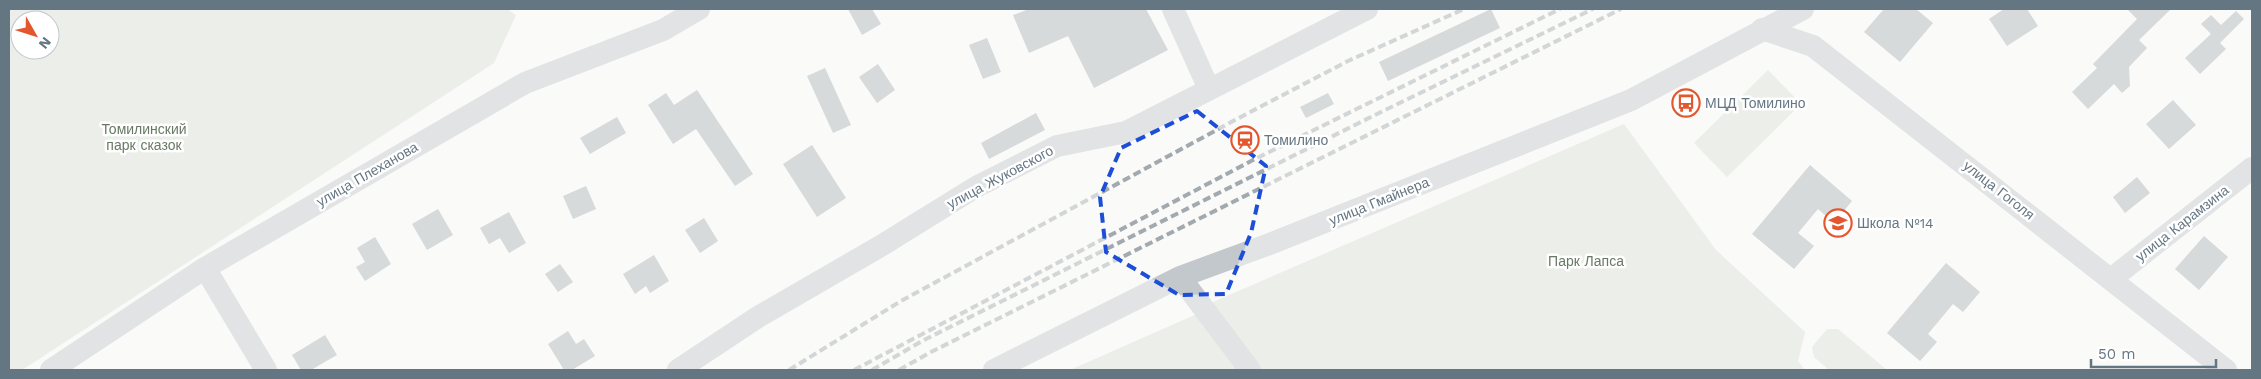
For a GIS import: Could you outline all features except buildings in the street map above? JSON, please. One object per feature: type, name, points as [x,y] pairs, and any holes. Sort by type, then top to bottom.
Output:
[{"type":"street","name":"улица Плеханова","points":[[51,370],[205,268],[525,83],[663,30],[699,9]]},
{"type":"street","points":[[1173,9],[1209,89]]},
{"type":"street","name":"улица Жуковского","points":[[678,370],[758,317],[879,247],[976,187],[1057,146],[1126,132],[1366,9]]},
{"type":"street","name":"улица Гмайнера","points":[[994,370],[1180,277],[1267,245],[1631,100],[1803,9]]},
{"type":"street","name":"улица Гоголя","points":[[1762,29],[1813,46],[2226,370]]},
{"type":"street","name":"улица Карамзина","points":[[2111,279],[2252,168]]},
{"type":"street","points":[[205,268],[266,370]]},
{"type":"street","points":[[1180,277],[1250,370]]},
{"type":"highlighted area","points":[[1197,111],[1266,166],[1251,233],[1226,294],[1179,295],[1106,252],[1100,197],[1121,148]]},
{"type":"green space","name":"Томилинский парк сказок","points":[[9,9],[507,9],[516,15],[494,63],[22,370],[9,370]]},
{"type":"green space","points":[[1768,70],[1801,104],[1727,177],[1694,143]]},
{"type":"green space","name":"Парк Лапса","points":[[1624,124],[1716,250],[1805,332],[1798,361],[1805,370],[1070,370],[1215,306],[1213,302]]},
{"type":"green space","points":[[1827,329],[1838,329],[1887,370],[1829,370],[1814,357],[1812,347]]},
{"type":"railway","points":[[789,370],[901,301],[1235,120],[1348,61],[1464,9]]},
{"type":"railway","points":[[854,370],[1255,159],[1560,9]]},
{"type":"railway","points":[[872,370],[922,341],[1379,113],[1593,9]]},
{"type":"railway","points":[[899,370],[931,352],[1621,9]]},
{"type":"place","name":"МЦД Томилино","points":[[1686,103]]},
{"type":"place","name":"Томилино","points":[[1245,140]]},
{"type":"place","name":"Школа №14","points":[[1838,223]]}]
